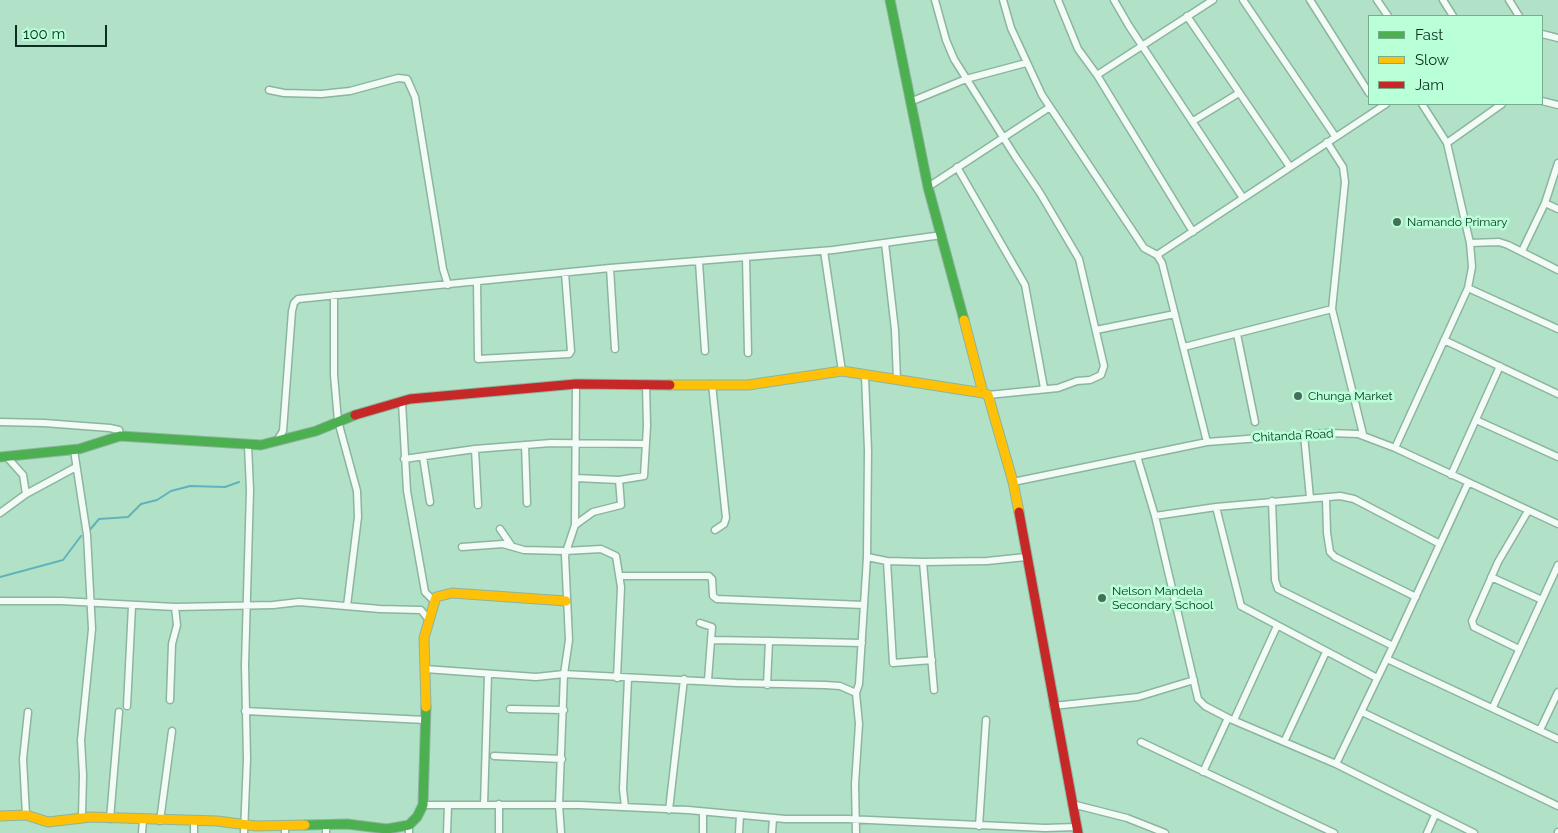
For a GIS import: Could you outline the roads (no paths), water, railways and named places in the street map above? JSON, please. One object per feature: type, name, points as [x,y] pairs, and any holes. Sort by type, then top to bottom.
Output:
[{"type":"street","points":[[423,805],[499,804],[625,807],[773,818],[1077,830],[1013,482],[985,394],[928,186],[890,0]]},
{"type":"street","points":[[3,457],[74,450],[120,436],[155,436],[248,446],[261,445],[278,439],[300,436],[363,412],[432,396],[576,384],[748,385],[842,371],[985,394],[1058,388],[1077,381],[1090,380],[1101,375],[1104,366],[1079,259],[1040,193],[966,79],[946,40],[935,0]]},
{"type":"street","points":[[1003,0],[1011,28],[1026,63],[1050,107],[1144,248],[1157,256],[1162,263],[1206,442]]},
{"type":"street","points":[[1058,0],[1078,49],[1097,75],[1193,232]]},
{"type":"street","points":[[1114,0],[1129,26],[1144,45],[1243,198]]},
{"type":"street","points":[[1097,75],[1213,0]]},
{"type":"street","points":[[1243,0],[1335,136]]},
{"type":"street","points":[[1310,0],[1368,91]]},
{"type":"street","points":[[1377,0],[1387,15]]},
{"type":"street","points":[[1443,0],[1452,15]]},
{"type":"street","points":[[1509,0],[1518,15]]},
{"type":"street","points":[[1187,16],[1290,167]]},
{"type":"street","points":[[1543,34],[1558,38]]},
{"type":"street","points":[[910,102],[966,79],[1026,63]]},
{"type":"street","points":[[269,90],[284,93],[321,94],[350,91],[398,78],[407,79],[415,97],[439,250],[448,285]]},
{"type":"street","points":[[1193,121],[1239,93]]},
{"type":"street","points":[[1543,101],[1558,105]]},
{"type":"street","points":[[1395,448],[1468,288],[1472,267],[1470,243],[1447,143],[1423,105]]},
{"type":"street","points":[[1447,143],[1501,105]]},
{"type":"street","points":[[1157,256],[1327,142],[1377,106]]},
{"type":"street","points":[[928,186],[1002,136],[1050,107]]},
{"type":"street","points":[[1327,142],[1343,167],[1345,182],[1332,309],[1363,434]]},
{"type":"street","points":[[1522,251],[1545,203],[1558,164]]},
{"type":"street","points":[[957,167],[1026,285],[1044,388]]},
{"type":"street","points":[[1545,203],[1558,209]]},
{"type":"street","points":[[278,439],[283,431],[294,303],[298,299],[610,268],[824,251],[942,235]]},
{"type":"street","points":[[1470,243],[1499,242],[1522,251],[1558,270]]},
{"type":"street","points":[[885,243],[895,330],[897,380]]},
{"type":"street","points":[[824,251],[842,371]]},
{"type":"street","points":[[746,257],[748,353]]},
{"type":"street","points":[[699,262],[705,351]]},
{"type":"street","points":[[610,268],[615,349]]},
{"type":"street","points":[[477,282],[478,359],[568,354],[571,351],[565,273]]},
{"type":"street","points":[[1468,288],[1558,329]]},
{"type":"street","points":[[334,295],[334,376],[338,421],[357,491],[358,508],[348,606]]},
{"type":"street","points":[[1184,347],[1332,309]]},
{"type":"street","points":[[1096,330],[1175,314]]},
{"type":"street","points":[[1237,334],[1255,422]]},
{"type":"street","points":[[1444,340],[1558,394]]},
{"type":"street","points":[[1451,475],[1500,366]]},
{"type":"street","points":[[856,833],[855,784],[859,724],[856,692],[859,684],[868,557],[868,450],[865,376]]},
{"type":"street","points":[[561,833],[559,805],[564,674],[569,640],[565,551],[575,525],[576,384]]},
{"type":"street","points":[[576,478],[618,480],[644,476],[646,384]]},
{"type":"street","points":[[712,384],[726,518],[724,524],[715,530]]},
{"type":"street","points":[[402,402],[407,491],[425,592],[434,601]]},
{"type":"street","points":[[1476,420],[1558,457]]},
{"type":"street","points":[[0,422],[110,428],[119,430],[120,436]]},
{"type":"street","name":"Chitanda Road","points":[[1013,482],[1206,442],[1304,435],[1363,434],[1558,524]]},
{"type":"street","points":[[1304,435],[1310,498]]},
{"type":"street","points":[[404,459],[475,449],[525,445],[576,443],[646,444]]},
{"type":"street","points":[[525,445],[527,503]]},
{"type":"street","points":[[245,829],[247,759],[245,711],[250,490],[248,446]]},
{"type":"street","points":[[475,449],[478,505]]},
{"type":"street","points":[[74,450],[87,536],[91,603],[91,654],[81,740],[83,775],[82,817]]},
{"type":"street","points":[[1137,456],[1155,516],[1198,699],[1205,706],[1231,719],[1336,764],[1474,833]]},
{"type":"street","points":[[3,457],[23,475],[26,494]]},
{"type":"street","points":[[424,457],[430,502]]},
{"type":"street","points":[[0,513],[26,494],[76,467]]},
{"type":"street","points":[[575,525],[593,512],[621,505],[618,480]]},
{"type":"street","points":[[1336,764],[1394,646],[1468,484]]},
{"type":"street","points":[[1155,516],[1216,507],[1340,496],[1354,499],[1440,544]]},
{"type":"street","points":[[1326,498],[1327,533],[1330,552],[1335,557],[1416,597]]},
{"type":"street","points":[[1272,501],[1278,589],[1394,646]]},
{"type":"street","points":[[1216,507],[1238,600],[1245,609],[1378,678]]},
{"type":"street","points":[[1519,649],[1472,625],[1491,577],[1528,510]]},
{"type":"street","points":[[500,529],[511,545]]},
{"type":"street","points":[[462,547],[511,545],[524,550],[606,549],[619,560],[617,678]]},
{"type":"street","points":[[868,557],[887,561],[923,562],[987,561],[1026,557]]},
{"type":"street","points":[[887,561],[893,663],[932,660]]},
{"type":"street","points":[[923,562],[934,690]]},
{"type":"street","points":[[1492,707],[1558,565]]},
{"type":"street","points":[[620,576],[709,576],[712,579],[713,596],[717,599],[864,605]]},
{"type":"street","points":[[1491,577],[1542,600]]},
{"type":"street","points":[[0,816],[26,815],[48,822],[82,817],[194,821],[245,829],[326,829],[355,825],[372,831],[409,829],[423,805],[424,638],[434,601],[439,595],[452,594],[566,601]]},
{"type":"street","points":[[0,601],[61,601],[175,607],[273,605],[299,602],[380,609],[421,610],[428,620]]},
{"type":"street","points":[[127,706],[132,606]]},
{"type":"street","points":[[170,700],[172,644],[177,625],[175,607]]},
{"type":"street","points":[[700,623],[710,625],[712,640],[708,680]]},
{"type":"street","points":[[1203,772],[1277,626]]},
{"type":"street","points":[[712,640],[862,643]]},
{"type":"street","points":[[767,684],[769,641]]},
{"type":"street","points":[[1284,742],[1326,652]]},
{"type":"street","points":[[1387,659],[1558,739]]},
{"type":"street","points":[[425,669],[536,676],[564,674],[617,678],[840,686],[856,692]]},
{"type":"street","points":[[484,805],[488,674]]},
{"type":"street","points":[[625,807],[623,789],[628,678]]},
{"type":"street","points":[[669,810],[684,679]]},
{"type":"street","points":[[1053,706],[1138,697],[1194,680]]},
{"type":"street","points":[[1540,730],[1558,692]]},
{"type":"street","points":[[510,708],[564,710]]},
{"type":"street","points":[[245,711],[425,720]]},
{"type":"street","points":[[26,815],[23,759],[28,712]]},
{"type":"street","points":[[110,819],[119,712]]},
{"type":"street","points":[[1362,712],[1558,806]]},
{"type":"street","points":[[979,826],[986,720]]},
{"type":"street","points":[[160,821],[172,730]]},
{"type":"street","points":[[1141,742],[1334,833]]},
{"type":"street","points":[[494,756],[562,759]]},
{"type":"street","points":[[499,804],[499,833]]},
{"type":"street","points":[[1072,804],[1127,818],[1165,833]]},
{"type":"street","points":[[447,833],[448,805]]},
{"type":"street","points":[[703,813],[703,833]]},
{"type":"street","points":[[739,833],[740,815]]},
{"type":"street","points":[[1427,833],[1435,815]]},
{"type":"street","points":[[772,833],[773,818]]},
{"type":"street","points":[[142,833],[143,820]]},
{"type":"street","points":[[194,821],[194,833]]},
{"type":"street","points":[[956,825],[956,833]]},
{"type":"waterway","points":[[88,532],[99,519],[128,517],[141,504],[157,500],[171,491],[190,486],[225,487],[239,482]]},
{"type":"waterway","points":[[0,577],[63,560],[81,536]]},
{"type":"place","name":"Namando Primary","points":[[1397,222]]},
{"type":"place","name":"Chunga Market","points":[[1298,396]]},
{"type":"place","name":"Nelson Mandela Secondary School","points":[[1102,598]]}]
